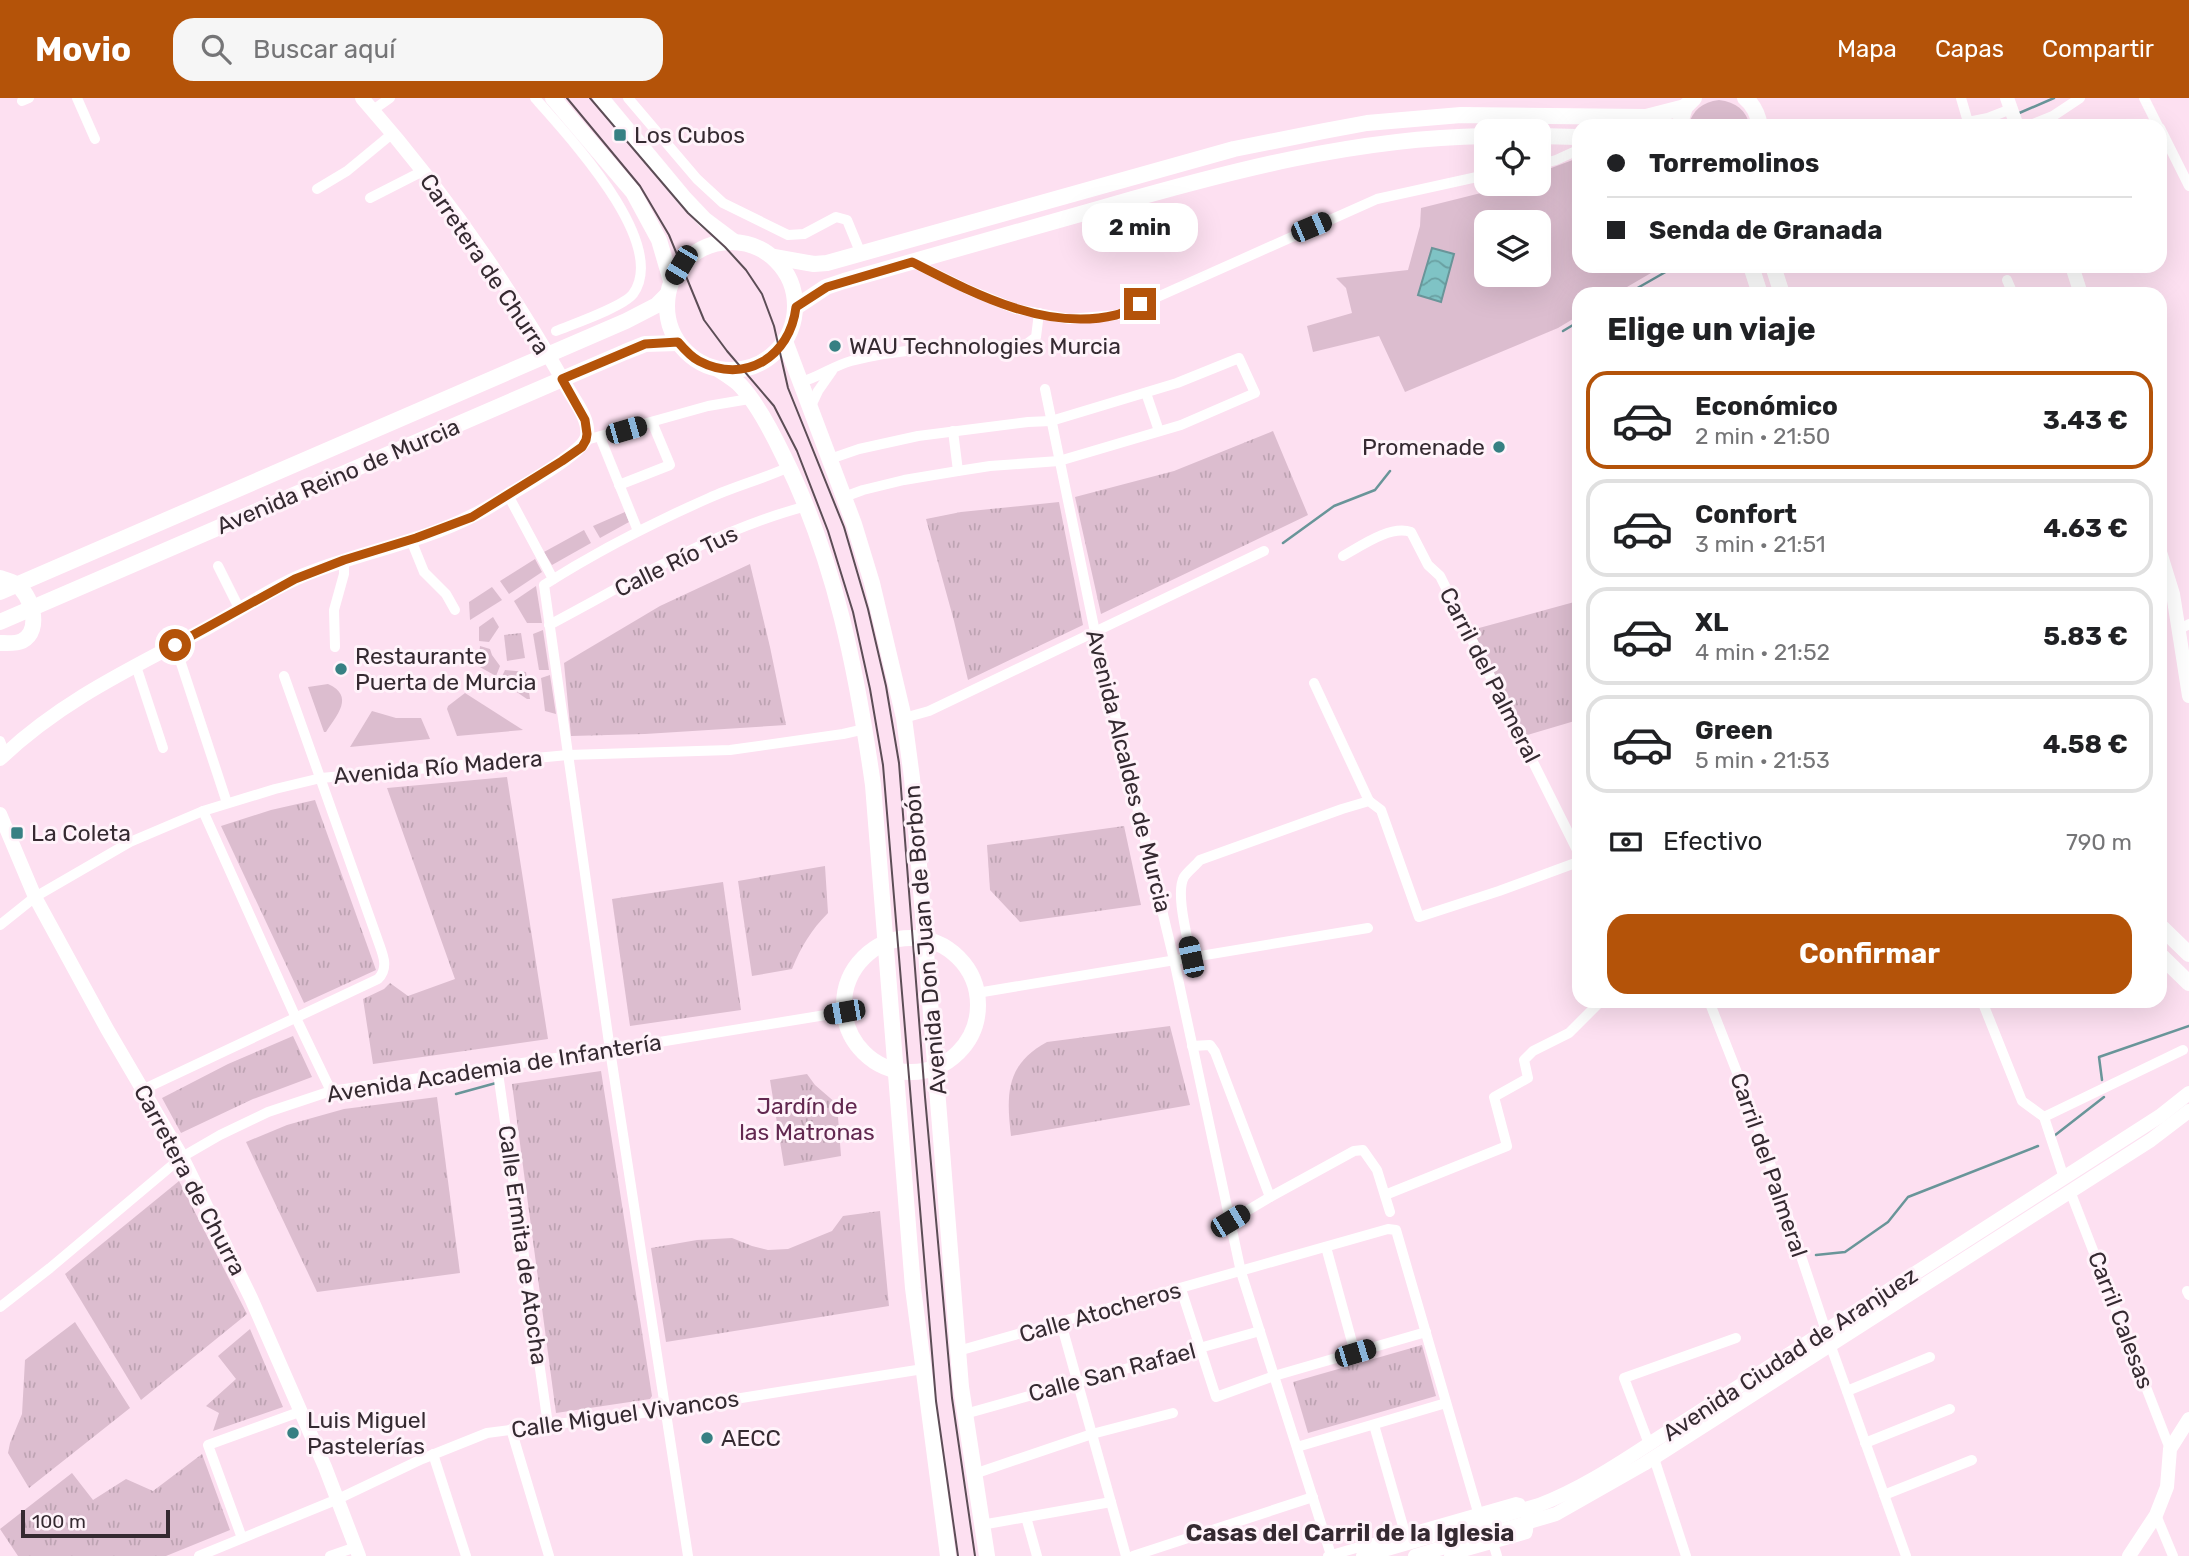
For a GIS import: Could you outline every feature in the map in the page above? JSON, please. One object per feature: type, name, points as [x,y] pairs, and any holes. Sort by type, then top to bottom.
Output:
[{"type":"main road","points":[[553,98],[633,192],[659,240],[669,288],[669,325],[678,342],[696,360],[718,369],[737,370],[756,365],[772,356],[791,330],[796,307],[790,279],[774,257],[748,243],[733,241],[714,244],[696,252],[681,265],[669,288]]},
{"type":"main road","points":[[601,98],[685,199],[705,220],[733,241]]},
{"type":"main road","points":[[1748,99],[1759,119]]},
{"type":"main road","points":[[774,257],[814,264],[827,263],[1203,157],[1367,123],[1461,115],[1646,117],[1689,103]]},
{"type":"main road","points":[[796,307],[827,287],[1199,180],[1289,159],[1369,145],[1474,136]]},
{"type":"main road","points":[[1551,136],[1572,137]]},
{"type":"main road","name":"Avenida Reino de Murcia","points":[[0,592],[643,313],[657,305],[669,288]]},
{"type":"main road","name":"Avenida Don Juan de Borbón","points":[[785,341],[844,497],[872,583],[904,718],[912,778],[958,1351],[987,1556]]},
{"type":"main road","name":"Avenida Reino de Murcia","points":[[0,622],[645,344],[678,342]]},
{"type":"main road","name":"Avenida Don Juan de Borbón","points":[[718,369],[740,384],[769,426],[789,467],[807,506],[849,645],[873,785],[913,1288],[948,1556]]},
{"type":"main road","points":[[0,578],[17,584],[28,599],[33,616],[31,631],[21,642],[0,643]]},
{"type":"main road","points":[[2167,933],[2189,954]]},
{"type":"main road","points":[[905,938],[925,939],[943,946],[959,958],[971,974],[978,993],[978,1016],[970,1038],[956,1055],[936,1068],[916,1072],[896,1071],[867,1056],[851,1036],[844,1012],[845,990],[853,970],[867,954],[886,942],[905,938]]},
{"type":"main road","points":[[2167,962],[2189,983]]},
{"type":"street","points":[[77,98],[95,139]]},
{"type":"street","name":"Carretera de Churra","points":[[362,98],[423,172],[498,276],[562,379],[593,439]]},
{"type":"street","points":[[373,110],[390,98]]},
{"type":"street","points":[[536,98],[594,168],[625,215],[642,265],[632,296],[611,308],[556,331]]},
{"type":"street","points":[[628,98],[696,179],[723,203],[788,235],[804,234],[836,218],[847,220],[861,254]]},
{"type":"street","points":[[1961,98],[1967,119]]},
{"type":"street","points":[[2046,119],[2080,98]]},
{"type":"street","points":[[2144,98],[2155,119]]},
{"type":"street","points":[[1983,119],[2009,103]]},
{"type":"street","points":[[317,189],[347,171],[393,133]]},
{"type":"street","points":[[2167,143],[2189,186]]},
{"type":"street","points":[[1551,161],[1572,153]]},
{"type":"street","points":[[370,198],[423,172]]},
{"type":"street","points":[[912,262],[1016,309],[1069,319],[1117,315],[1377,200],[1474,178]]},
{"type":"street","points":[[2007,280],[2010,287]]},
{"type":"street","points":[[801,382],[818,377],[837,365],[886,354],[1024,346],[1036,337],[1039,313]]},
{"type":"street","points":[[830,459],[859,449],[918,436],[1051,421],[1146,393],[1239,358],[1255,393],[1181,425],[1059,461],[990,466],[904,480],[844,497]]},
{"type":"street","points":[[810,408],[818,391],[837,365]]},
{"type":"street","name":"Avenida Alcaldes de Murcia","points":[[1045,390],[1095,632],[1174,960],[1241,1272],[1330,1556]]},
{"type":"street","points":[[1146,393],[1159,431]]},
{"type":"street","points":[[2,751],[96,687],[295,579],[472,517],[593,439],[749,398]]},
{"type":"street","points":[[620,485],[670,465],[652,422]]},
{"type":"street","points":[[953,431],[958,471]]},
{"type":"street","points":[[593,439],[620,485],[638,531]]},
{"type":"street","points":[[688,1556],[610,1050],[544,585],[574,565],[638,531],[711,497],[789,467]]},
{"type":"street","points":[[508,495],[553,579]]},
{"type":"street","name":"Calle Río Tus","points":[[549,625],[672,559],[740,529],[807,506]]},
{"type":"street","name":"Carril del Palmeral","points":[[1343,556],[1381,536],[1402,529],[1410,532],[1428,565],[1440,576],[1572,840]]},
{"type":"street","points":[[411,540],[424,572],[446,594],[455,610]]},
{"type":"street","points":[[904,718],[929,710],[1264,551]]},
{"type":"street","points":[[335,647],[334,610],[344,574],[344,560]]},
{"type":"street","points":[[218,566],[240,610]]},
{"type":"street","points":[[2167,573],[2184,627],[2189,696]]},
{"type":"street","points":[[0,649],[21,642]]},
{"type":"street","points":[[175,645],[227,803]]},
{"type":"street","points":[[136,666],[163,748]]},
{"type":"street","points":[[142,1090],[378,979],[384,973],[386,967],[285,676]]},
{"type":"street","points":[[1314,684],[1369,802],[1381,810],[1419,917],[1572,864]]},
{"type":"street","name":"Avenida Río Madera","points":[[0,925],[35,897],[130,842],[203,811],[321,778],[568,755],[730,750],[865,729]]},
{"type":"street","points":[[1191,957],[1184,921],[1183,879],[1200,860],[1342,809],[1369,802]]},
{"type":"street","points":[[203,811],[331,1091]]},
{"type":"street","name":"Carretera de Churra","points":[[0,814],[35,897],[182,1157],[251,1298],[302,1411],[358,1552]]},
{"type":"street","points":[[978,993],[1368,928]]},
{"type":"street","points":[[1385,1195],[1507,1146],[1494,1097],[1528,1078],[1524,1060],[1533,1051],[1569,1033],[1594,1008]]},
{"type":"street","name":"Carril del Palmeral","points":[[1712,1008],[1752,1110],[1828,1338],[1906,1556]]},
{"type":"street","name":"Carril Calesas","points":[[1985,1008],[2022,1101],[2044,1117],[2067,1184],[2170,1449]]},
{"type":"street","name":"Avenida Academia de Infantería","points":[[0,1307],[182,1157],[268,1112],[331,1091],[844,1012]]},
{"type":"street","points":[[1192,1046],[1210,1045],[1215,1052],[1270,1197]]},
{"type":"street","points":[[2044,1117],[2183,1050]]},
{"type":"street","name":"Calle Ermita de Atocha","points":[[497,1066],[548,1424]]},
{"type":"street","name":"Avenida Ciudad de Aranjuez","points":[[1363,1556],[1486,1528],[1526,1516],[1556,1514],[1583,1500],[1652,1451],[2067,1184],[2189,1093]]},
{"type":"street","name":"Avenida Ciudad de Aranjuez","points":[[2067,1184],[2151,1140],[2189,1111]]},
{"type":"street","points":[[1230,1221],[1354,1151],[1363,1150],[1377,1170],[1390,1212]]},
{"type":"street","name":"Calle Atocheros","points":[[958,1351],[1388,1229],[1396,1230],[1426,1332]]},
{"type":"street","points":[[1326,1247],[1355,1353]]},
{"type":"street","points":[[1181,1289],[1216,1397],[1274,1376],[1426,1332],[1446,1403],[1497,1556]]},
{"type":"street","points":[[1061,1323],[1126,1556]]},
{"type":"street","name":"Calle San Rafael","points":[[965,1413],[1260,1331]]},
{"type":"street","points":[[1686,1556],[1652,1451],[1624,1378],[1736,1338]]},
{"type":"street","points":[[1847,1391],[1930,1357]]},
{"type":"street","name":"Calle Miguel Vivancos","points":[[199,1556],[338,1499],[433,1454],[487,1433],[666,1410],[923,1369]]},
{"type":"street","points":[[1297,1447],[1446,1403]]},
{"type":"street","points":[[1865,1443],[1950,1409]]},
{"type":"street","points":[[242,1538],[208,1445],[302,1411]]},
{"type":"street","points":[[974,1475],[1092,1434],[1174,1413]]},
{"type":"street","points":[[2129,1556],[2156,1514],[2167,1487],[2170,1449],[2189,1419]]},
{"type":"street","points":[[1374,1424],[1405,1533]]},
{"type":"street","points":[[511,1429],[549,1556]]},
{"type":"street","points":[[433,1454],[466,1556]]},
{"type":"street","points":[[1884,1495],[1972,1460]]},
{"type":"street","points":[[1133,1556],[1313,1497]]},
{"type":"street","points":[[981,1525],[1111,1502]]},
{"type":"street","points":[[1449,1556],[1516,1502],[1520,1503],[1526,1516]]},
{"type":"street","points":[[2156,1514],[2174,1556]]},
{"type":"street","points":[[1026,1517],[1037,1556]]},
{"type":"street","points":[[1330,1556],[1405,1533],[1486,1528]]},
{"type":"street","name":"Avenida Ciudad de Aranjuez","points":[[1415,1556],[1486,1528]]},
{"type":"street","points":[[330,1556],[358,1552]]},
{"type":"green space","points":[[1719,100],[1730,103],[1739,108],[1747,119],[1691,119],[1699,108]]},
{"type":"green space","points":[[1572,160],[1572,273],[1651,273],[1627,287],[1572,287],[1572,320],[1558,328],[1405,392],[1379,336],[1313,352],[1307,326],[1352,313],[1346,288],[1336,278],[1408,270],[1420,226],[1421,208],[1474,195],[1551,196],[1551,168]]},
{"type":"green space","points":[[1273,431],[1308,515],[1101,614],[1075,497],[1174,471]]},
{"type":"green space","points":[[1059,502],[1083,625],[968,680],[926,519],[961,512]]},
{"type":"green space","points":[[625,512],[629,522],[600,538],[593,526]]},
{"type":"green space","points":[[584,530],[591,543],[552,565],[544,552]]},
{"type":"green space","points":[[535,559],[542,572],[509,594],[500,581]]},
{"type":"green space","points":[[750,564],[786,725],[571,736],[564,663],[660,606]]},
{"type":"green space","points":[[536,586],[542,623],[527,623],[514,601]]},
{"type":"green space","points":[[492,587],[502,600],[470,620],[469,602]]},
{"type":"green space","points":[[1572,603],[1572,722],[1521,737],[1468,631]]},
{"type":"green space","points":[[493,617],[499,627],[489,642],[479,641],[479,627]]},
{"type":"green space","points":[[543,630],[549,670],[539,670],[533,634]]},
{"type":"green space","points":[[521,633],[525,658],[507,661],[504,635]]},
{"type":"green space","points":[[480,646],[490,649],[500,666],[496,676],[478,666]]},
{"type":"green space","points":[[505,670],[526,672],[530,699],[500,681]]},
{"type":"green space","points":[[550,675],[556,714],[545,711],[541,678]]},
{"type":"green space","points":[[328,684],[341,694],[342,700],[339,713],[324,732],[308,687]]},
{"type":"green space","points":[[465,693],[523,730],[457,736],[447,709]]},
{"type":"green space","points":[[372,711],[396,718],[421,718],[430,739],[350,747]]},
{"type":"green space","points":[[507,777],[548,1039],[373,1064],[363,999],[384,989],[390,983],[408,996],[455,979],[387,788]]},
{"type":"green space","points":[[315,800],[376,970],[304,1003],[221,826]]},
{"type":"green space","points":[[1124,826],[1141,905],[1020,922],[990,890],[987,845]]},
{"type":"green space","points":[[825,866],[828,913],[807,939],[792,969],[752,976],[738,881]]},
{"type":"green space","points":[[723,882],[741,1010],[630,1026],[612,899]]},
{"type":"green space","points":[[1170,1026],[1190,1105],[1011,1136],[1009,1094],[1012,1082],[1016,1070],[1033,1051],[1047,1042]]},
{"type":"green space","points":[[293,1036],[312,1077],[253,1099],[181,1133],[162,1098],[228,1064]]},
{"type":"green space","points":[[601,1071],[652,1396],[650,1399],[556,1413],[512,1084]]},
{"type":"green space","name":"Jardín de las Matronas","points":[[807,1074],[815,1085],[837,1104],[841,1156],[784,1166],[770,1080]]},
{"type":"green space","points":[[437,1097],[460,1273],[317,1292],[246,1142],[287,1125],[344,1109]]},
{"type":"green space","points":[[179,1181],[247,1314],[141,1400],[65,1274]]},
{"type":"green space","points":[[880,1211],[889,1306],[666,1342],[651,1248],[697,1240],[732,1238],[768,1250],[788,1249],[832,1231],[843,1216]]},
{"type":"green space","points":[[75,1322],[130,1408],[29,1488],[8,1453],[22,1414],[25,1360]]},
{"type":"green space","points":[[250,1329],[283,1407],[213,1431],[219,1413],[206,1406],[236,1379],[218,1356]]},
{"type":"green space","points":[[1422,1345],[1436,1396],[1308,1433],[1293,1382]]},
{"type":"green space","points":[[202,1454],[230,1530],[166,1556],[18,1556],[0,1529],[72,1473],[93,1500],[126,1479],[153,1491]]},
{"type":"water","points":[[1432,248],[1454,254],[1441,302],[1418,295]]},
{"type":"waterway","points":[[2017,114],[2054,98]]},
{"type":"waterway","points":[[1639,287],[1664,273]]},
{"type":"waterway","points":[[1563,331],[1572,326]]},
{"type":"waterway","points":[[1283,543],[1334,506],[1375,490],[1390,471]]},
{"type":"waterway","points":[[2102,1080],[2099,1057],[2189,1026]]},
{"type":"waterway","points":[[456,1094],[496,1083]]},
{"type":"waterway","points":[[2054,1136],[2104,1097]]},
{"type":"waterway","points":[[1816,1255],[1845,1252],[1888,1222],[1908,1197],[2038,1146]]},
{"type":"tram line","points":[[567,98],[640,186],[669,235],[704,320],[774,406],[797,451],[828,531],[853,612],[883,765],[936,1401],[958,1556]]},
{"type":"tram line","points":[[590,98],[688,213],[746,270],[762,294],[774,326],[788,388],[844,527],[868,609],[886,686],[899,763],[952,1398],[975,1556]]},
{"type":"place","name":"Los Cubos","points":[[620,135]]},
{"type":"place","name":"WAU Technologies Murcia","points":[[835,346]]},
{"type":"place","name":"Promenade","points":[[1499,447]]},
{"type":"place","name":"Restaurante Puerta de Murcia","points":[[341,669]]},
{"type":"place","name":"La Coleta","points":[[17,833]]},
{"type":"place","name":"Luis Miguel Pastelerías","points":[[293,1433]]},
{"type":"place","name":"AECC","points":[[707,1438]]},
{"type":"district","name":"Casas del Carril de la Iglesia","points":[[1350,1533]]},
{"type":"route","points":[[175,645],[295,579],[472,517],[550,470],[582,447],[587,434],[585,420],[562,379],[645,344],[678,342],[696,360],[718,369],[737,370],[756,365],[772,356],[785,341],[795,318],[796,307],[811,296],[838,283],[912,262],[1016,309],[1069,319],[1117,315],[1140,304]]}]
